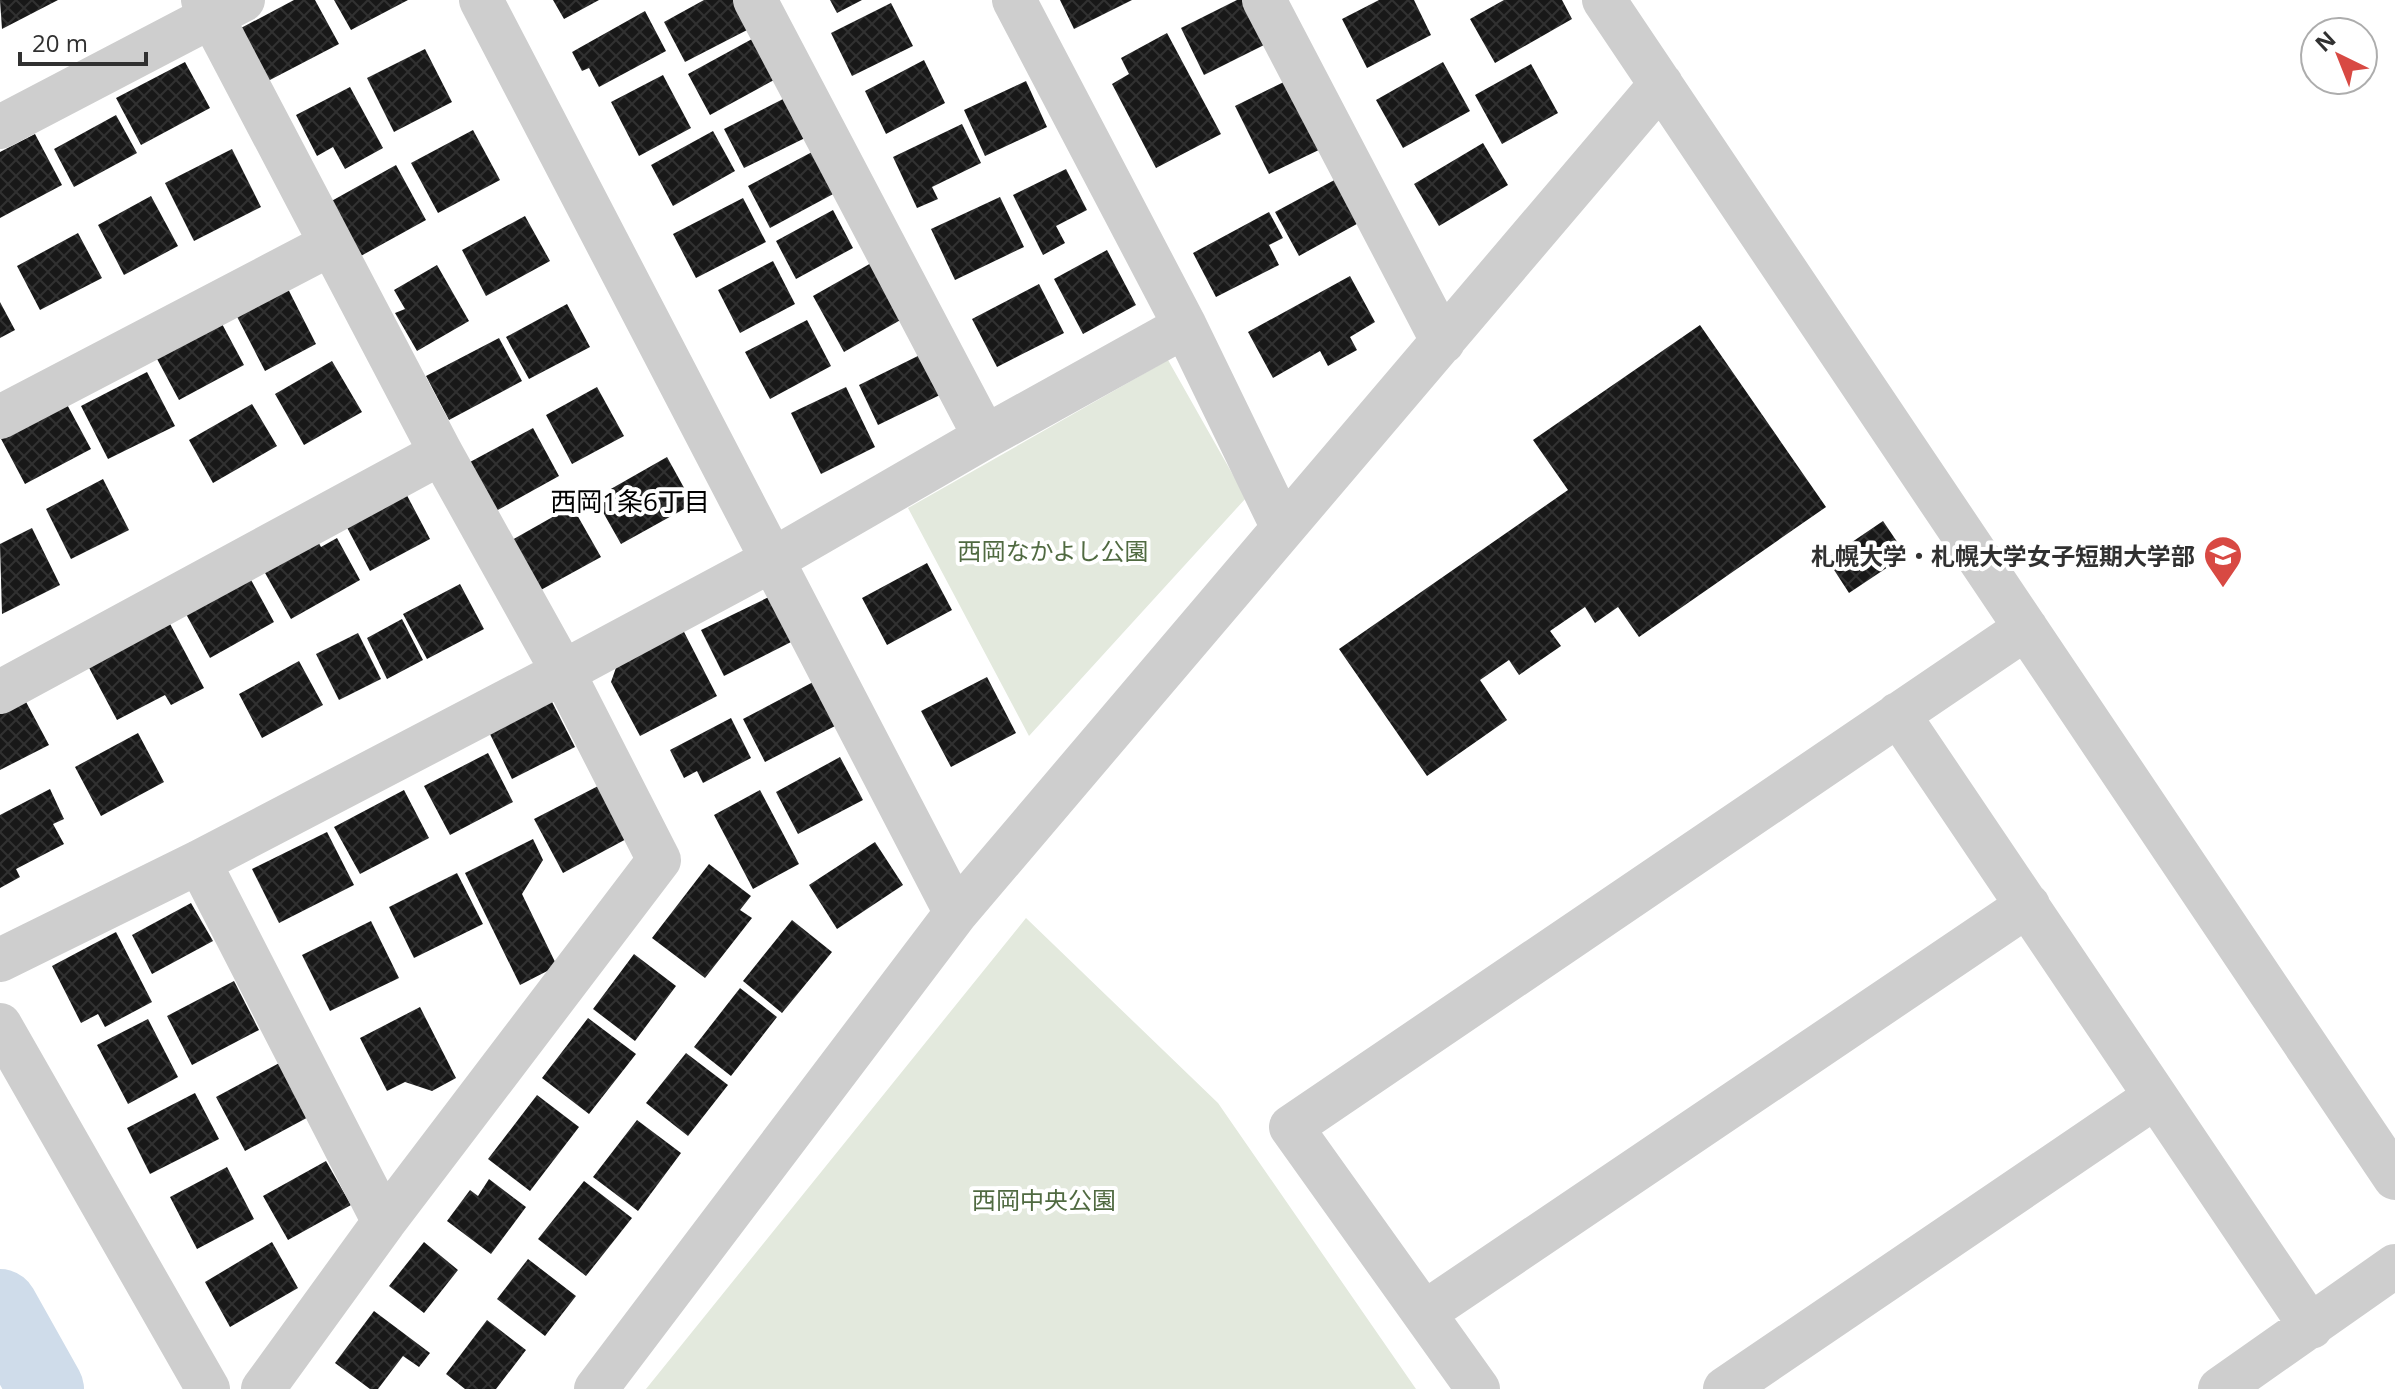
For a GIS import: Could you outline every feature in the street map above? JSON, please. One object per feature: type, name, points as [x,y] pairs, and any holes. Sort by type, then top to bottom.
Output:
[{"type":"street","points":[[481,0],[956,913]]},
{"type":"street","points":[[755,0],[985,437]]},
{"type":"street","points":[[1014,0],[1185,326],[1283,528]]},
{"type":"street","points":[[1264,0],[1443,342]]},
{"type":"street","points":[[1604,0],[2395,1178]]},
{"type":"street","points":[[0,127],[219,5],[331,244],[441,453],[563,672],[659,860],[384,1222],[263,1389]]},
{"type":"street","points":[[596,1389],[956,913],[1661,84]]},
{"type":"street","points":[[0,417],[331,244]]},
{"type":"street","points":[[0,960],[199,862],[563,672],[774,559],[1185,326]]},
{"type":"street","points":[[0,692],[441,453]]},
{"type":"street","points":[[1478,1389],[1291,1127],[2026,628]]},
{"type":"street","points":[[1898,714],[2311,1327]]},
{"type":"street","points":[[199,862],[384,1222]]},
{"type":"street","points":[[1424,1313],[2028,905]]},
{"type":"street","points":[[0,1025],[208,1389]]},
{"type":"street","points":[[1725,1389],[2155,1097]]},
{"type":"street","points":[[2220,1389],[2395,1266]]},
{"type":"green space","name":"西岡なかよし公園","points":[[1168,360],[1246,498],[1029,736],[908,508]]},
{"type":"green space","name":"西岡中央公園","points":[[1026,918],[1218,1103],[1416,1389],[646,1389]]},
{"type":"building","points":[[0,0],[58,0],[2,29]]},
{"type":"building","points":[[294,0],[315,0],[339,44],[268,81],[241,28]]},
{"type":"building","points":[[334,0],[408,0],[351,30]]},
{"type":"building","points":[[553,0],[599,0],[564,19]]},
{"type":"building","points":[[704,0],[734,0],[749,29],[685,62],[664,22]]},
{"type":"building","points":[[830,0],[862,0],[837,13]]},
{"type":"building","points":[[1060,0],[1132,0],[1074,29]]},
{"type":"building","points":[[1237,0],[1254,0],[1274,40],[1204,75],[1181,28]]},
{"type":"building","points":[[1379,0],[1414,0],[1431,35],[1367,68],[1342,19]]},
{"type":"building","points":[[1504,0],[1562,0],[1572,19],[1495,63],[1470,19]]},
{"type":"building","points":[[891,3],[913,46],[852,76],[831,33]]},
{"type":"building","points":[[645,11],[666,51],[599,87],[589,68],[582,71],[572,52]]},
{"type":"building","points":[[1167,33],[1221,134],[1156,168],[1112,84],[1129,74],[1121,58]]},
{"type":"building","points":[[752,39],[774,80],[710,115],[688,74]]},
{"type":"building","points":[[425,49],[452,102],[394,132],[367,78]]},
{"type":"building","points":[[924,60],[945,103],[886,134],[865,91]]},
{"type":"building","points":[[185,62],[210,108],[141,145],[116,98]]},
{"type":"building","points":[[1443,62],[1470,111],[1403,148],[1376,100]]},
{"type":"building","points":[[1531,64],[1558,113],[1502,144],[1475,95]]},
{"type":"building","points":[[663,75],[691,128],[639,156],[611,102]]},
{"type":"building","points":[[1292,78],[1325,147],[1269,174],[1235,106]]},
{"type":"building","points":[[1026,81],[1047,127],[985,156],[964,110]]},
{"type":"building","points":[[350,87],[383,148],[345,169],[333,147],[317,156],[296,115]]},
{"type":"building","points":[[785,98],[805,138],[744,168],[724,129]]},
{"type":"building","points":[[116,115],[137,153],[74,187],[54,149]]},
{"type":"building","points":[[962,124],[981,163],[932,187],[938,199],[917,208],[893,157]]},
{"type":"building","points":[[473,130],[500,180],[438,213],[411,163]]},
{"type":"building","points":[[713,131],[735,171],[673,206],[651,165]]},
{"type":"building","points":[[35,134],[62,185],[0,218],[0,152]]},
{"type":"building","points":[[1483,143],[1508,185],[1439,226],[1414,184]]},
{"type":"building","points":[[232,149],[261,207],[194,241],[165,183]]},
{"type":"building","points":[[812,152],[835,193],[770,228],[748,186]]},
{"type":"building","points":[[396,165],[426,220],[359,257],[328,203]]},
{"type":"building","points":[[1066,169],[1087,210],[1056,226],[1065,243],[1043,255],[1013,195]]},
{"type":"building","points":[[1340,177],[1364,220],[1299,256],[1275,212]]},
{"type":"building","points":[[151,196],[178,246],[124,275],[98,225]]},
{"type":"building","points":[[1000,197],[1024,247],[955,280],[931,229]]},
{"type":"building","points":[[743,198],[766,242],[696,278],[673,234]]},
{"type":"building","points":[[833,210],[853,248],[796,279],[776,241]]},
{"type":"building","points":[[1269,212],[1283,238],[1269,245],[1279,265],[1216,297],[1193,253]]},
{"type":"building","points":[[525,216],[550,261],[486,296],[462,250]]},
{"type":"building","points":[[78,233],[102,278],[40,310],[17,266]]},
{"type":"building","points":[[1107,250],[1136,305],[1083,334],[1054,279]]},
{"type":"building","points":[[773,261],[795,304],[740,333],[718,290]]},
{"type":"building","points":[[873,262],[904,318],[844,352],[813,296]]},
{"type":"building","points":[[437,265],[469,321],[417,351],[395,313],[405,309],[394,290]]},
{"type":"building","points":[[1350,276],[1375,322],[1350,337],[1357,350],[1328,366],[1320,351],[1273,378],[1248,332]]},
{"type":"building","points":[[284,281],[316,344],[265,371],[232,307]]},
{"type":"building","points":[[1039,284],[1064,333],[997,367],[972,319]]},
{"type":"building","points":[[0,302],[15,330],[0,338]]},
{"type":"building","points":[[567,304],[590,347],[529,379],[506,337]]},
{"type":"building","points":[[807,320],[831,366],[770,399],[745,352]]},
{"type":"building","points":[[221,322],[244,365],[179,400],[156,357]]},
{"type":"building","points":[[1700,325],[1826,507],[1639,637],[1618,607],[1595,623],[1585,607],[1550,631],[1561,646],[1519,675],[1509,660],[1480,680],[1507,720],[1427,776],[1339,649],[1568,490],[1533,440]]},
{"type":"building","points":[[499,338],[522,381],[449,420],[426,376]]},
{"type":"building","points":[[924,353],[944,393],[878,425],[859,385]]},
{"type":"building","points":[[332,361],[362,412],[304,445],[275,394]]},
{"type":"building","points":[[147,372],[175,426],[108,459],[81,406]]},
{"type":"building","points":[[597,387],[624,436],[572,464],[546,415]]},
{"type":"building","points":[[846,387],[875,447],[821,474],[791,413]]},
{"type":"building","points":[[63,397],[91,449],[25,484],[0,437]]},
{"type":"building","points":[[252,404],[277,446],[213,483],[189,440]]},
{"type":"building","points":[[533,428],[559,476],[496,511],[470,462]]},
{"type":"building","points":[[667,457],[693,504],[621,544],[595,498]]},
{"type":"building","points":[[103,479],[129,530],[71,559],[46,509]]},
{"type":"building","points":[[402,486],[430,539],[370,571],[342,518]]},
{"type":"building","points":[[572,506],[601,557],[539,591],[512,540]]},
{"type":"building","points":[[1883,521],[1906,555],[1849,593],[1827,559]]},
{"type":"building","points":[[32,528],[60,585],[2,614],[0,544]]},
{"type":"building","points":[[314,534],[321,547],[337,538],[360,580],[291,619],[260,564]]},
{"type":"building","points":[[927,563],[952,610],[887,645],[862,598]]},
{"type":"building","points":[[250,578],[274,622],[210,658],[186,614]]},
{"type":"building","points":[[460,584],[484,629],[427,659],[403,614]]},
{"type":"building","points":[[771,596],[793,641],[724,676],[701,630]]},
{"type":"building","points":[[402,619],[423,660],[387,679],[367,638]]},
{"type":"building","points":[[168,620],[204,688],[171,705],[165,695],[117,720],[87,664]]},
{"type":"building","points":[[682,628],[717,696],[640,736],[611,682],[618,662]]},
{"type":"building","points":[[358,633],[381,679],[339,700],[316,654]]},
{"type":"building","points":[[299,661],[323,705],[262,738],[239,694]]},
{"type":"building","points":[[987,677],[1016,733],[951,767],[921,711]]},
{"type":"building","points":[[815,681],[837,725],[765,762],[743,719]]},
{"type":"building","points":[[550,698],[575,747],[512,779],[488,730]]},
{"type":"building","points":[[25,700],[49,745],[0,770],[0,713]]},
{"type":"building","points":[[731,718],[751,758],[703,783],[697,771],[684,778],[670,750]]},
{"type":"building","points":[[138,733],[164,782],[101,816],[75,767]]},
{"type":"building","points":[[488,753],[513,802],[450,835],[424,786]]},
{"type":"building","points":[[840,757],[863,800],[798,834],[776,792]]},
{"type":"building","points":[[602,784],[630,837],[563,873],[534,819]]},
{"type":"building","points":[[50,789],[64,819],[53,824],[64,844],[16,869],[20,877],[0,888],[0,815]]},
{"type":"building","points":[[404,790],[429,838],[360,874],[334,827]]},
{"type":"building","points":[[760,790],[799,864],[753,889],[714,815]]},
{"type":"building","points":[[327,832],[354,885],[279,923],[252,869]]},
{"type":"building","points":[[533,839],[543,860],[522,894],[557,966],[520,985],[465,873]]},
{"type":"building","points":[[875,842],[903,885],[837,929],[809,885]]},
{"type":"building","points":[[709,864],[751,896],[740,910],[752,918],[705,978],[652,938]]},
{"type":"building","points":[[457,873],[483,924],[414,958],[389,907]]},
{"type":"building","points":[[191,903],[213,941],[152,974],[132,935]]},
{"type":"building","points":[[792,920],[832,952],[782,1013],[743,981]]},
{"type":"building","points":[[371,921],[399,978],[330,1011],[302,955]]},
{"type":"building","points":[[116,932],[152,1002],[105,1027],[98,1014],[81,1023],[52,966]]},
{"type":"building","points":[[634,954],[676,986],[635,1041],[593,1009]]},
{"type":"building","points":[[234,981],[259,1030],[192,1065],[167,1016]]},
{"type":"building","points":[[740,988],[777,1017],[731,1076],[694,1047]]},
{"type":"building","points":[[420,1007],[456,1078],[432,1091],[405,1082],[387,1091],[360,1038]]},
{"type":"building","points":[[588,1018],[636,1054],[589,1114],[542,1078]]},
{"type":"building","points":[[148,1019],[178,1077],[128,1104],[97,1045]]},
{"type":"building","points":[[686,1053],[728,1085],[688,1136],[646,1103]]},
{"type":"building","points":[[285,1060],[314,1114],[245,1151],[216,1097]]},
{"type":"building","points":[[195,1093],[219,1139],[150,1174],[127,1128]]},
{"type":"building","points":[[537,1095],[579,1127],[530,1191],[488,1159]]},
{"type":"building","points":[[637,1120],[681,1153],[638,1211],[593,1177]]},
{"type":"building","points":[[326,1161],[351,1205],[288,1240],[263,1196]]},
{"type":"building","points":[[227,1167],[254,1219],[197,1249],[170,1197]]},
{"type":"building","points":[[489,1179],[526,1207],[491,1254],[447,1221],[470,1190],[478,1196]]},
{"type":"building","points":[[584,1181],[632,1218],[586,1276],[538,1239]]},
{"type":"building","points":[[272,1242],[298,1288],[230,1327],[205,1282]]},
{"type":"building","points":[[424,1242],[458,1270],[424,1313],[389,1286]]},
{"type":"building","points":[[528,1259],[576,1296],[545,1336],[497,1299]]},
{"type":"building","points":[[374,1311],[430,1353],[419,1367],[403,1356],[378,1389],[370,1389],[335,1363]]},
{"type":"building","points":[[487,1320],[526,1350],[496,1389],[465,1389],[446,1374]]},
{"type":"waterway","points":[[0,1307],[46,1389]]},
{"type":"place","name":"札幌大学・札幌大学女子短期大学部","points":[[2223,589]]},
{"type":"district","name":"西岡1条6丁目","points":[[630,501]]}]
